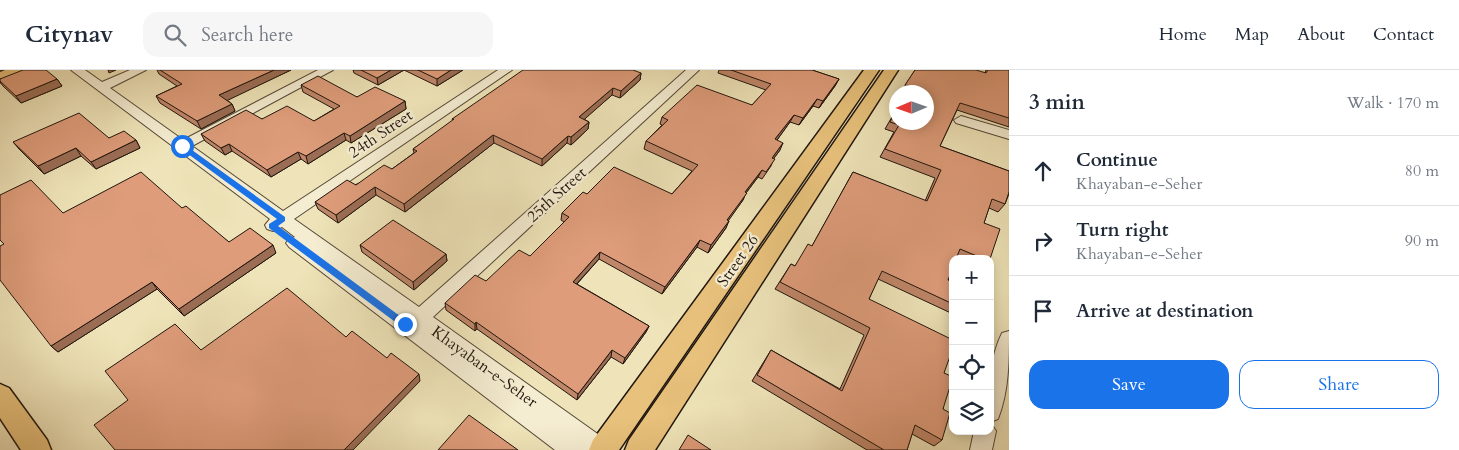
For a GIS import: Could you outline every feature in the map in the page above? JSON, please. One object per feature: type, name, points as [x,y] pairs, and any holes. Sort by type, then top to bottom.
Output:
[{"type":"main road","points":[[0,72],[5,70]]},
{"type":"main road","points":[[0,77],[18,70]]},
{"type":"main road","name":"Street 26","points":[[602,450],[872,70]]},
{"type":"main road","name":"Street 26","points":[[639,450],[891,70]]},
{"type":"main road","points":[[0,396],[37,450]]},
{"type":"street","name":"Khayaban-e-Seher","points":[[63,70],[277,222],[419,318],[602,450]]},
{"type":"street","name":"Khayaban-e-Seher","points":[[77,70],[182,146],[277,222],[573,450]]},
{"type":"street","points":[[101,87],[140,70]]},
{"type":"street","points":[[182,146],[327,70]]},
{"type":"street","name":"24th Street","points":[[277,222],[506,70]]},
{"type":"street","name":"25th Street","points":[[419,318],[693,70]]},
{"type":"street","points":[[960,120],[1009,135]]},
{"type":"street","points":[[994,397],[1009,339]]},
{"type":"street","points":[[981,450],[984,435]]},
{"type":"building","points":[[23,70],[46,70],[57,79],[16,96],[0,79]]},
{"type":"building","points":[[160,70],[274,70],[219,95],[232,104],[197,121],[156,96],[182,84]]},
{"type":"building","points":[[361,70],[391,70],[377,78]]},
{"type":"building","points":[[418,70],[451,70],[437,79]]},
{"type":"building","points":[[523,70],[633,70],[641,73],[621,91],[613,88],[579,117],[589,122],[571,137],[568,136],[542,159],[493,135],[404,204],[375,187],[336,215],[315,202],[347,180],[356,185],[384,165],[392,169],[417,151],[413,149],[454,119],[452,119]]},
{"type":"building","points":[[731,70],[812,70],[839,79],[823,101],[817,99],[803,118],[794,115],[775,139],[783,143],[772,158],[775,159],[766,172],[762,170],[745,192],[747,193],[711,245],[700,240],[665,287],[600,252],[573,282],[649,326],[625,358],[612,350],[578,394],[476,322],[475,324],[445,303],[475,275],[486,281],[519,250],[530,256],[569,217],[562,213],[583,192],[587,194],[614,167],[672,194],[698,165],[646,141],[668,120],[662,117],[697,85],[752,105],[771,84]]},
{"type":"building","points":[[915,70],[976,70],[986,73],[988,70],[1009,70],[1009,118],[960,103],[940,146],[1009,171],[1009,192],[1005,204],[992,199],[984,223],[1000,229],[991,255],[974,255],[960,249],[958,255],[949,255],[949,302],[882,271],[869,299],[949,338],[949,359],[944,373],[949,375],[949,390],[943,409],[949,412],[949,416],[942,440],[915,425],[907,450],[884,450],[757,375],[771,350],[842,391],[870,328],[780,282],[791,264],[795,266],[808,244],[812,246],[853,172],[927,201],[941,170],[885,149],[896,130],[934,130],[934,85],[905,85]]},
{"type":"building","points":[[318,76],[357,97],[375,87],[405,101],[350,136],[344,133],[306,156],[298,152],[267,170],[229,144],[221,148],[201,134],[246,110],[262,119],[287,106],[314,121],[340,106],[301,85]]},
{"type":"building","points":[[79,113],[109,138],[124,131],[136,140],[91,162],[76,148],[38,166],[13,142]]},
{"type":"building","points":[[141,172],[182,208],[186,206],[229,242],[250,228],[273,245],[179,309],[152,282],[51,346],[0,280],[0,246],[4,244],[0,240],[0,195],[31,180],[63,213]]},
{"type":"building","points":[[393,220],[446,254],[413,282],[360,245]]},
{"type":"building","points":[[287,288],[346,337],[352,331],[387,358],[391,353],[419,374],[344,450],[115,450],[94,425],[128,400],[105,371],[175,324],[201,350]]},
{"type":"building","points":[[469,415],[518,450],[438,450]]},
{"type":"building","points":[[688,435],[711,450],[679,450]]},
{"type":"route","points":[[182,146],[283,219],[272,226],[405,324]]}]
